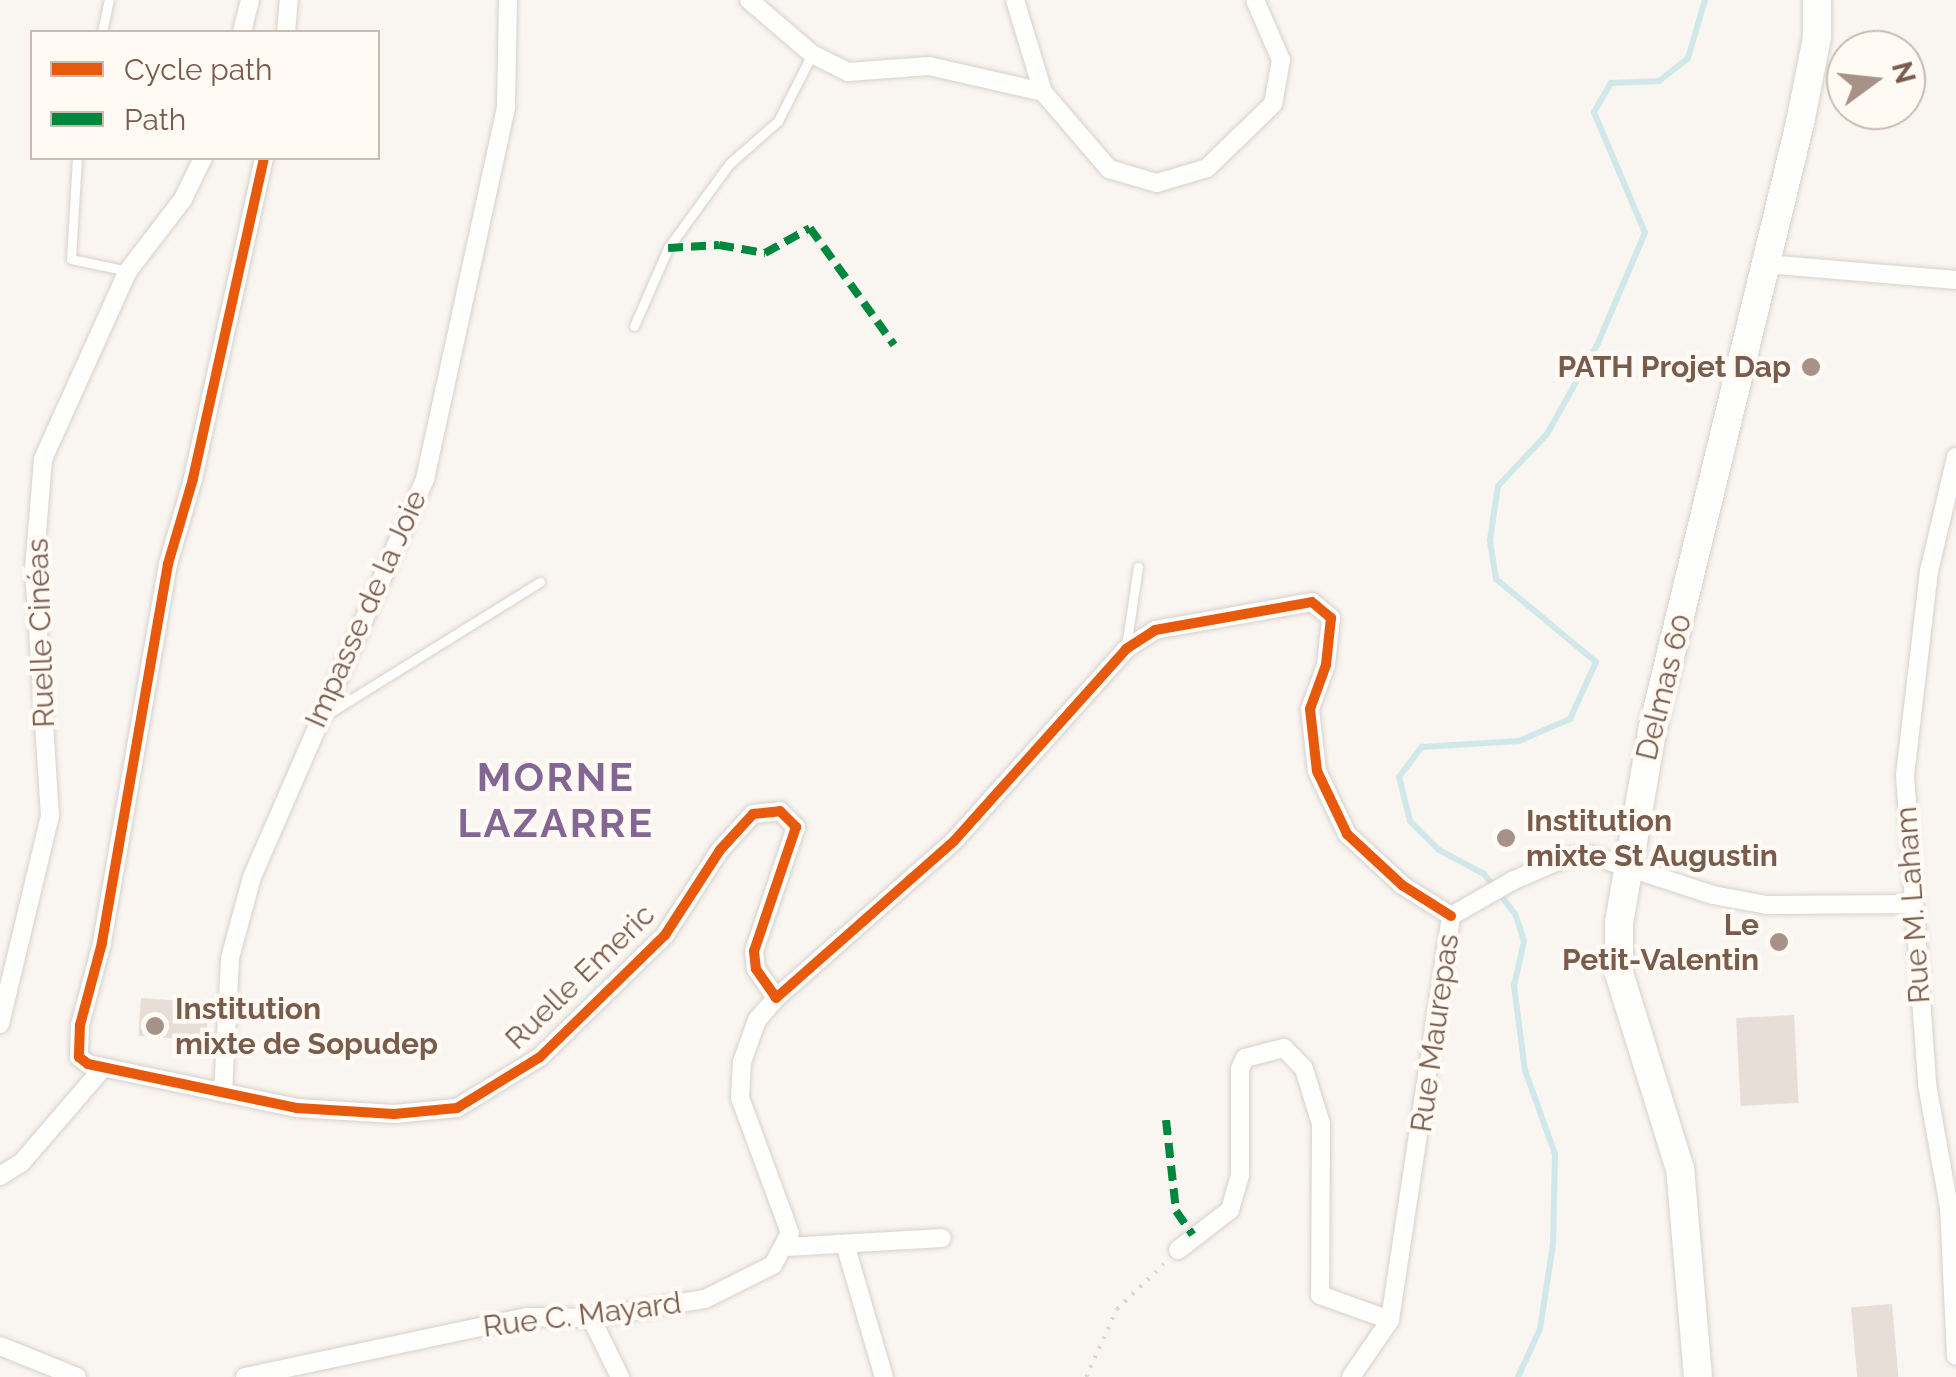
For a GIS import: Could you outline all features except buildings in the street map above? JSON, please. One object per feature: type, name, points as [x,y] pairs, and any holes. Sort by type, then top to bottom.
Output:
[{"type":"street","points":[[242,30],[250,0]]},
{"type":"street","points":[[286,30],[290,0]]},
{"type":"street","name":"Impasse de la Joie","points":[[224,1093],[230,958],[252,877],[314,723],[381,588],[425,478],[506,106],[508,0]]},
{"type":"street","points":[[749,0],[812,54],[848,72],[929,66],[1043,92]]},
{"type":"street","points":[[1015,0],[1043,92],[1092,154],[1132,181],[1157,184],[1206,168],[1273,104],[1281,83],[1274,34],[1255,0]]},
{"type":"street","name":"Delmas 60","points":[[1698,1377],[1680,1169],[1620,972],[1627,865],[1652,727],[1766,264],[1813,54],[1816,0]]},
{"type":"street","name":"Ruelle Cinéas","points":[[0,1024],[50,816],[34,569],[43,459],[128,271],[183,199],[202,160]]},
{"type":"street","points":[[0,1176],[22,1162],[101,1070],[79,1057],[80,1025],[102,943],[168,564],[264,160]]},
{"type":"street","points":[[1766,264],[1956,280]]},
{"type":"street","name":"Rue M. Laham","points":[[1956,457],[1929,571],[1905,775],[1910,904],[1927,1084],[1949,1208],[1956,1356]]},
{"type":"street","points":[[942,1238],[787,1247],[785,1214],[744,1125],[740,1098],[742,1062],[757,1020],[776,998],[954,841],[1126,649],[1155,630],[1312,602],[1331,618],[1326,664],[1310,710],[1318,772],[1346,834],[1402,885],[1451,916]]},
{"type":"street","name":"Ruelle Emeric","points":[[101,1070],[297,1108],[394,1114],[457,1108],[540,1057],[665,935],[720,850],[752,814],[780,811],[796,827],[754,951],[756,969],[776,998]]},
{"type":"street","name":"Rue Maurepas","points":[[1351,1377],[1390,1320],[1451,916],[1512,881],[1567,857],[1607,857],[1713,895],[1767,905],[1910,904]]},
{"type":"street","points":[[1178,1250],[1230,1210],[1240,1174],[1240,1069],[1245,1058],[1284,1048],[1304,1069],[1321,1124],[1320,1295],[1390,1320]]},
{"type":"street","points":[[845,1244],[884,1377]]},
{"type":"street","name":"Rue C. Mayard","points":[[245,1377],[528,1317],[591,1318],[704,1299],[773,1265],[787,1247]]},
{"type":"street","points":[[591,1318],[620,1377]]},
{"type":"street","points":[[0,1346],[77,1377]]},
{"type":"lane","points":[[102,30],[109,0]]},
{"type":"lane","points":[[634,326],[668,248],[729,164],[778,121],[812,54]]},
{"type":"lane","points":[[77,160],[71,258],[128,271]]},
{"type":"lane","points":[[1126,649],[1138,567]]},
{"type":"lane","points":[[314,723],[540,582]]},
{"type":"path","points":[[1086,1377],[1117,1309],[1178,1250]]},
{"type":"waterway","points":[[1518,1377],[1540,1329],[1553,1244],[1555,1154],[1525,1070],[1514,986],[1524,941],[1515,914],[1484,874],[1439,850],[1410,821],[1399,777],[1422,747],[1519,741],[1570,719],[1596,662],[1496,579],[1490,540],[1498,486],[1547,434],[1598,343],[1645,233],[1594,112],[1611,83],[1659,81],[1688,58],[1705,0]]},
{"type":"marked path","points":[[668,248],[719,245],[765,253],[810,228],[894,345]]},
{"type":"marked path","points":[[1166,1120],[1176,1211],[1193,1235]]},
{"type":"cycle path","points":[[264,160],[193,479],[168,564],[102,943],[80,1025],[79,1057],[88,1064],[297,1108],[394,1114],[457,1108],[540,1057],[665,935],[720,850],[753,814],[780,811],[796,827],[754,951],[756,969],[776,998],[954,841],[1126,649],[1155,630],[1312,602],[1331,618],[1326,665],[1310,709],[1317,771],[1347,834],[1402,885],[1451,916]]},
{"type":"place","name":"PATH Projet Dap","points":[[1811,367]]},
{"type":"place","name":"Institution mixte St Augustin","points":[[1506,838]]},
{"type":"place","name":"Le Petit-Valentin","points":[[1779,942]]},
{"type":"place","name":"Institution mixte de Sopudep","points":[[155,1026]]},
{"type":"district","name":"MORNE LAZARRE","points":[[556,800]]}]
